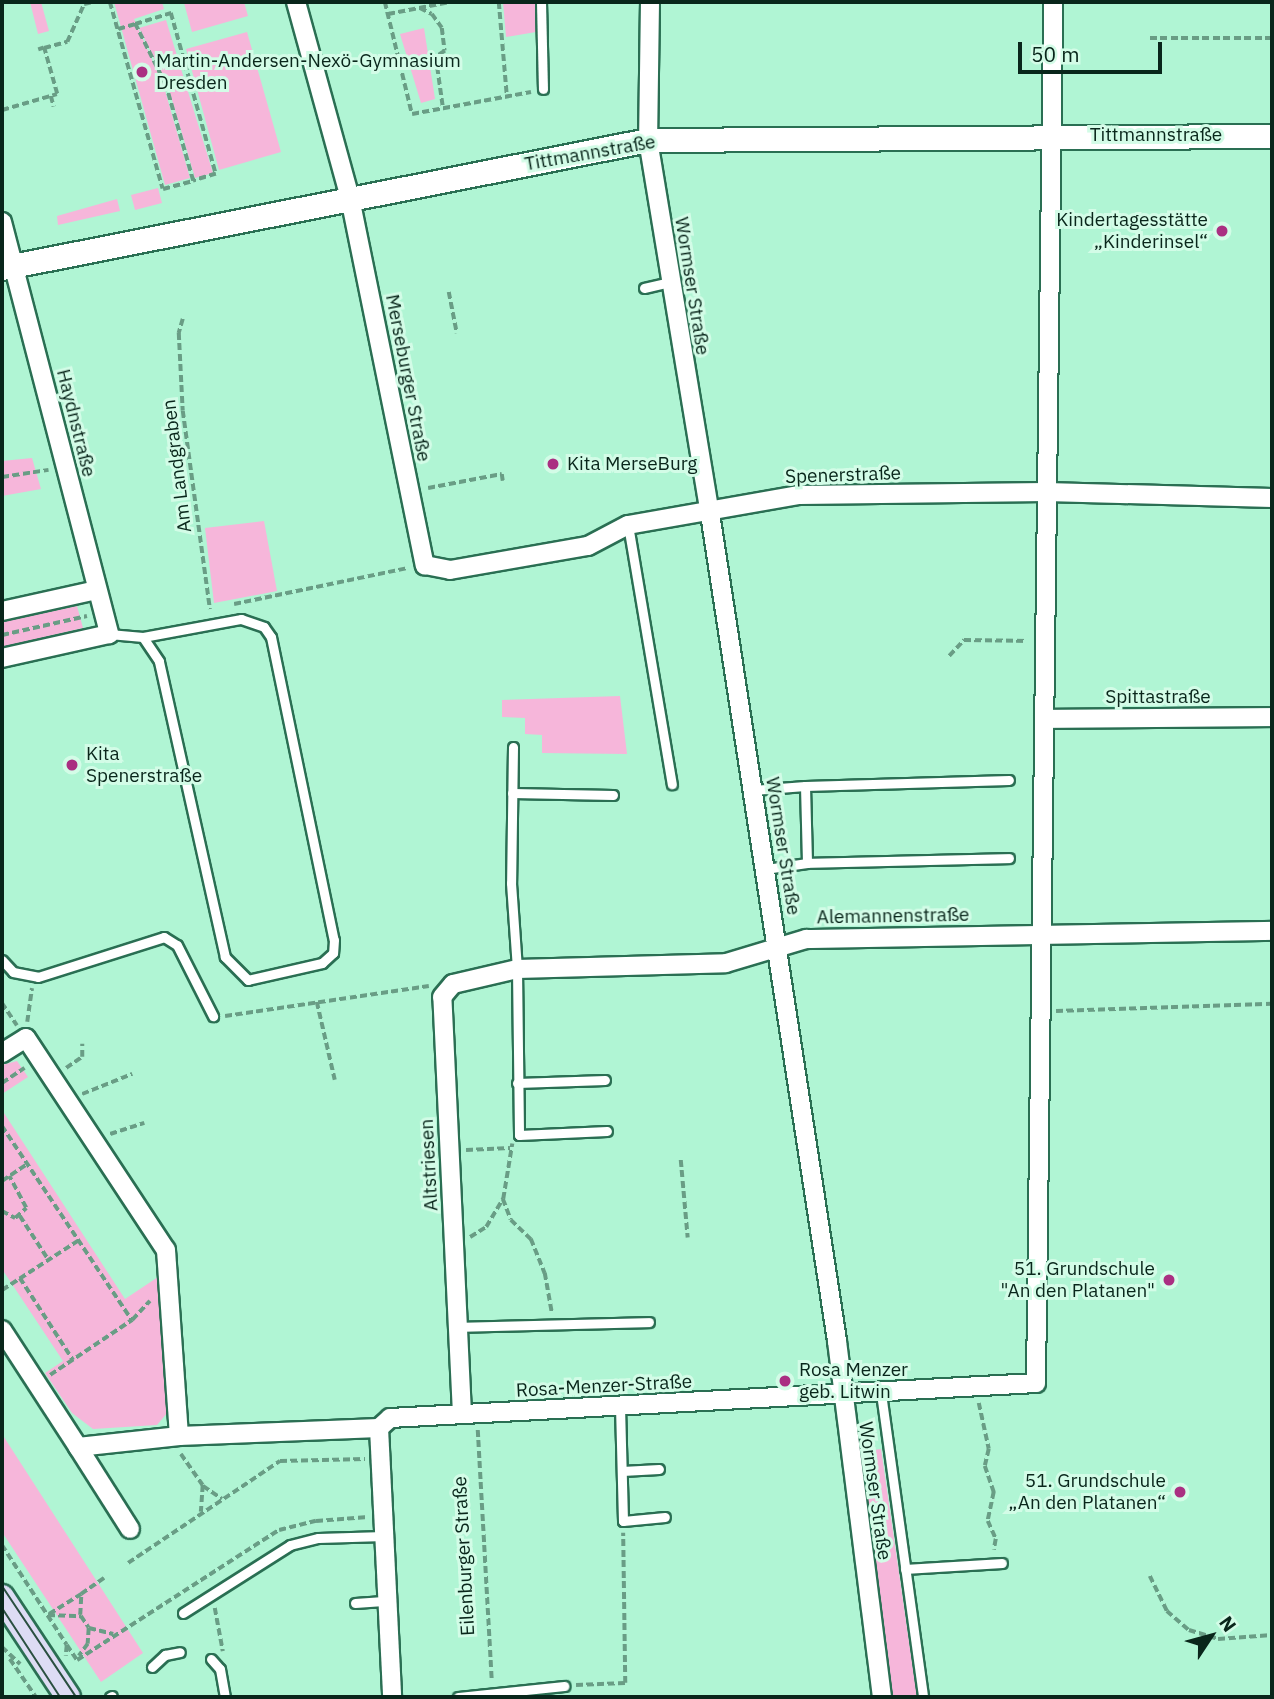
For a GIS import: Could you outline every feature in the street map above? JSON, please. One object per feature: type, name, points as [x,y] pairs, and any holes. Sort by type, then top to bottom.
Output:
[{"type":"main road","points":[[2,1597],[66,1695]]},
{"type":"street","name":"Merseburger Straße","points":[[296,2],[350,198],[425,565]]},
{"type":"street","name":"Wormser Straße","points":[[650,2],[648,140],[766,869],[837,1341],[841,1395],[882,1697]]},
{"type":"street","points":[[1040,1012],[1053,2]]},
{"type":"street","name":"Tittmannstraße","points":[[8,266],[648,140],[1051,134],[1272,136]]},
{"type":"street","name":"Haydnstraße","points":[[2,222],[8,266],[66,467],[109,634]]},
{"type":"street","name":"Spenerstraße","points":[[425,565],[450,570],[588,546],[628,525],[709,507],[799,495],[1046,492],[1272,498]]},
{"type":"street","points":[[2,611],[97,590]]},
{"type":"street","points":[[2,658],[109,634]]},
{"type":"street","name":"Spittastraße","points":[[1044,719],[1272,717]]},
{"type":"street","name":"Alemannenstraße","points":[[517,969],[726,962],[806,939],[1272,931]]},
{"type":"street","name":"Altstriesen","points":[[469,1414],[458,1327],[442,997],[453,984],[517,969]]},
{"type":"street","name":"Rosa-Menzer-Straße","points":[[78,1447],[179,1436],[379,1428],[390,1418],[1035,1383],[1040,1012]]},
{"type":"street","points":[[2,1054],[26,1038],[166,1250],[179,1436]]},
{"type":"street","points":[[2,1330],[130,1529]]},
{"type":"street","points":[[379,1428],[392,1697]]},
{"type":"lane","points":[[541,2],[543,89]]},
{"type":"lane","points":[[644,288],[669,282]]},
{"type":"lane","points":[[628,525],[672,784]]},
{"type":"lane","points":[[109,634],[143,637],[241,619],[264,627],[271,637],[334,940],[332,953],[322,963],[248,979],[225,957],[159,661],[143,637]]},
{"type":"lane","points":[[513,747],[511,883],[517,969],[519,1135],[607,1130]]},
{"type":"lane","points":[[753,790],[1009,780]]},
{"type":"lane","points":[[805,786],[807,863]]},
{"type":"lane","points":[[512,793],[613,795]]},
{"type":"lane","points":[[766,869],[807,863],[1009,858]]},
{"type":"lane","points":[[2,960],[13,972],[38,977],[164,937],[177,946],[213,1016]]},
{"type":"lane","points":[[517,1083],[605,1080]]},
{"type":"lane","points":[[458,1327],[649,1322]]},
{"type":"lane","name":"Wormser Straße","points":[[881,1393],[923,1697]]},
{"type":"lane","points":[[620,1406],[623,1521],[665,1517]]},
{"type":"lane","points":[[622,1471],[660,1469]]},
{"type":"lane","points":[[183,1613],[290,1545],[318,1538],[384,1535]]},
{"type":"lane","points":[[905,1569],[1002,1563]]},
{"type":"lane","points":[[355,1602],[387,1601]]},
{"type":"lane","points":[[152,1667],[165,1655],[180,1652]]},
{"type":"lane","points":[[211,1659],[220,1669],[225,1697]]},
{"type":"lane","points":[[458,1697],[493,1696],[564,1686]]},
{"type":"path","points":[[38,50],[67,42],[84,5],[93,2]]},
{"type":"path","points":[[110,2],[163,189],[216,174],[172,13],[118,29]]},
{"type":"path","points":[[385,2],[412,114],[543,89]]},
{"type":"path","points":[[388,14],[450,2]]},
{"type":"path","points":[[499,2],[507,96]]},
{"type":"path","points":[[420,8],[432,14],[442,28],[445,51],[436,57],[443,107]]},
{"type":"path","points":[[135,24],[166,86],[193,181]]},
{"type":"path","points":[[1150,38],[1272,38]]},
{"type":"path","points":[[2,110],[57,94],[44,48]]},
{"type":"path","points":[[51,96],[54,107]]},
{"type":"path","points":[[449,292],[457,333]]},
{"type":"path","name":"Am Landgraben","points":[[183,318],[179,333],[183,411],[210,609]]},
{"type":"path","points":[[2,477],[66,467]]},
{"type":"path","points":[[409,492],[502,474],[503,481]]},
{"type":"path","points":[[198,612],[425,565]]},
{"type":"path","points":[[2,635],[103,612]]},
{"type":"path","points":[[949,656],[964,640],[1045,641]]},
{"type":"path","points":[[26,1038],[27,1008],[38,977]]},
{"type":"path","points":[[240,1016],[430,986]]},
{"type":"path","points":[[317,1002],[335,1080]]},
{"type":"path","points":[[2,1003],[26,1038]]},
{"type":"path","points":[[1040,1012],[1272,1004]]},
{"type":"path","points":[[53,1077],[82,1057],[82,1044]]},
{"type":"path","points":[[2,1083],[40,1057]]},
{"type":"path","points":[[69,1101],[132,1073]]},
{"type":"path","points":[[126,1127],[144,1123]]},
{"type":"path","points":[[2,1126],[132,1320]]},
{"type":"path","points":[[454,1239],[469,1238],[486,1227],[503,1199],[510,1148],[519,1135]]},
{"type":"path","points":[[449,1150],[510,1148]]},
{"type":"path","points":[[681,1160],[688,1238]]},
{"type":"path","points":[[2,1181],[27,1164]]},
{"type":"path","points":[[9,1176],[25,1203],[20,1216]]},
{"type":"path","points":[[503,1199],[511,1220],[531,1239],[545,1273],[554,1325]]},
{"type":"path","points":[[2,1210],[10,1218],[20,1216]]},
{"type":"path","points":[[20,1216],[48,1259]]},
{"type":"path","points":[[2,1290],[79,1240]]},
{"type":"path","points":[[20,1278],[73,1360]]},
{"type":"path","points":[[37,1384],[132,1320],[168,1282]]},
{"type":"path","points":[[977,1387],[981,1431],[989,1449],[985,1466],[994,1492],[988,1521],[996,1539],[991,1564]]},
{"type":"path","name":"Eilenburger Straße","points":[[469,1414],[493,1696]]},
{"type":"path","points":[[179,1436],[178,1449],[203,1485],[222,1499]]},
{"type":"path","points":[[128,1563],[280,1461],[381,1458]]},
{"type":"path","points":[[201,1512],[203,1485]]},
{"type":"path","points":[[564,1686],[625,1683],[623,1521]]},
{"type":"path","points":[[2,1545],[77,1660],[88,1644],[89,1628]]},
{"type":"path","points":[[1150,1576],[1167,1611],[1189,1630],[1218,1639],[1272,1635]]},
{"type":"path","points":[[48,1615],[104,1578]]},
{"type":"path","points":[[80,1594],[80,1616],[89,1628],[115,1634]]},
{"type":"path","points":[[211,1595],[224,1643],[220,1669]]},
{"type":"path","points":[[48,1615],[80,1616]]},
{"type":"path","points":[[66,1695],[67,1645]]},
{"type":"path","points":[[9,1657],[36,1697]]},
{"type":"shaded area","points":[[30,2],[41,2],[49,31],[38,34]]},
{"type":"shaded area","points":[[114,2],[162,2],[164,9],[134,19],[164,87],[190,178],[165,185]]},
{"type":"shaded area","points":[[244,2],[248,16],[192,32],[184,3]]},
{"type":"shaded area","points":[[503,2],[537,2],[536,32],[506,37]]},
{"type":"shaded area","points":[[166,20],[213,173],[195,178],[168,86],[139,28]]},
{"type":"shaded area","points":[[424,28],[435,99],[421,103],[400,34]]},
{"type":"shaded area","points":[[247,32],[281,152],[219,170],[186,49]]},
{"type":"shaded area","points":[[158,188],[162,203],[135,210],[131,195]]},
{"type":"shaded area","points":[[117,199],[120,211],[58,225],[57,216]]},
{"type":"shaded area","points":[[32,458],[41,489],[2,496],[2,461]]},
{"type":"shaded area","points":[[264,521],[277,591],[214,603],[205,528]]},
{"type":"shaded area","points":[[77,606],[83,628],[2,647],[2,622]]},
{"type":"shaded area","points":[[620,696],[627,754],[542,753],[542,735],[525,734],[525,718],[502,717],[502,700]]},
{"type":"shaded area","points":[[17,1061],[28,1077],[2,1094],[2,1065]]},
{"type":"shaded area","points":[[2,1110],[125,1299],[158,1277],[168,1412],[157,1425],[93,1429],[72,1413],[45,1373],[63,1361],[2,1269]]},
{"type":"shaded area","points":[[2,1434],[143,1653],[101,1682],[2,1532]]},
{"type":"shaded area","points":[[881,1449],[917,1697],[892,1697],[856,1452]]},
{"type":"tram line","points":[[2,1586],[76,1697]]},
{"type":"tram line","points":[[2,1608],[60,1697]]},
{"type":"place","name":"Martin-Andersen-Nexö-Gymnasium Dresden","points":[[142,72]]},
{"type":"place","name":"Kindertagesstätte „Kinderinsel“","points":[[1222,231]]},
{"type":"place","name":"Kita MerseBurg","points":[[553,464]]},
{"type":"place","name":"Kita Spenerstraße","points":[[72,765]]},
{"type":"place","name":"51. Grundschule \"An den Platanen\"","points":[[1169,1280]]},
{"type":"place","name":"Rosa Menzer geb. Litwin","points":[[785,1381]]},
{"type":"place","name":"51. Grundschule „An den Platanen“","points":[[1180,1492]]}]
